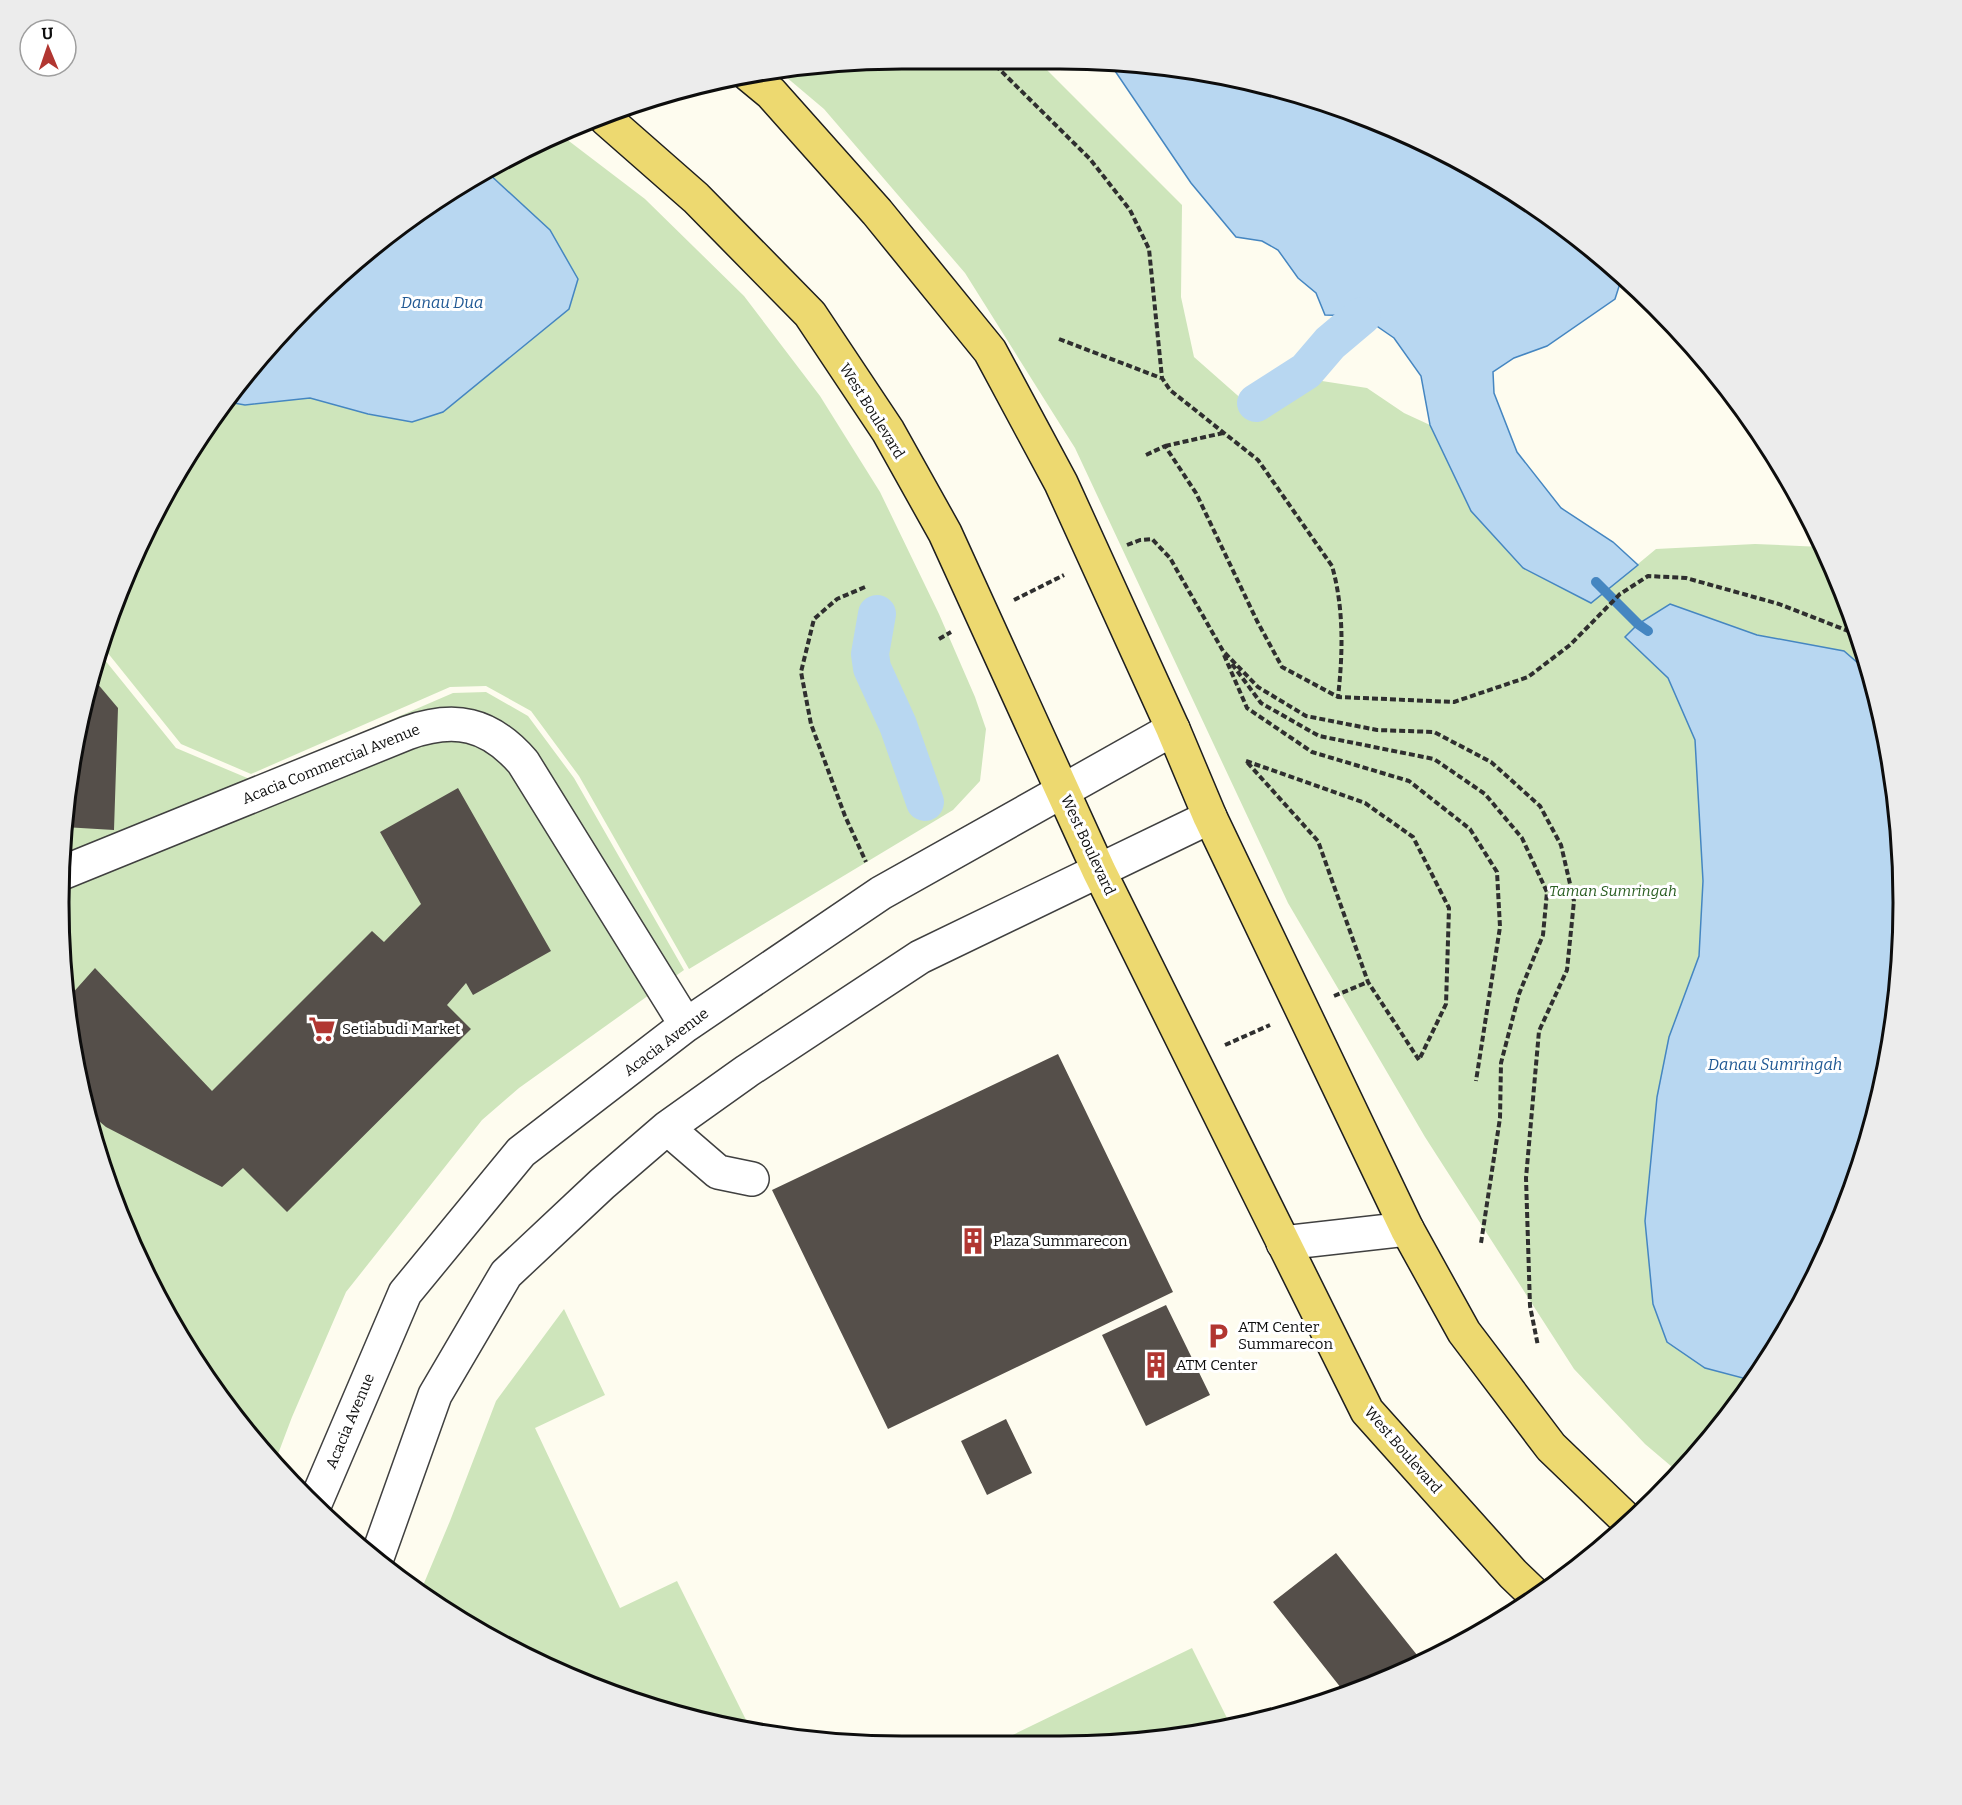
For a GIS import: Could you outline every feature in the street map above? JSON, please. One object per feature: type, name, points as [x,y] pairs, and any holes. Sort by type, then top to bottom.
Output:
[{"type":"main road","points":[[758,82],[771,93],[877,212],[990,351],[1061,483],[1173,729],[1210,817],[1407,1229],[1464,1332],[1551,1447],[1623,1516]]},
{"type":"main road","name":"West Boulevard","points":[[610,122],[696,198],[810,314],[888,431],[945,533],[1099,871],[1367,1411],[1530,1591]]},
{"type":"street","name":"Acacia Commercial Avenue","points":[[70,870],[407,733],[443,724],[478,728],[495,736],[523,762],[686,1025]]},
{"type":"street","name":"Acacia Avenue","points":[[318,1497],[405,1293],[521,1152],[686,1025],[881,893],[1173,729]]},
{"type":"street","points":[[379,1551],[435,1395],[506,1274],[602,1184],[668,1128],[747,1071],[920,957],[1210,817]]},
{"type":"street","name":"Acacia Commercial Avenue","points":[[71,851],[114,851]]},
{"type":"street","points":[[668,1128],[718,1172],[752,1179]]},
{"type":"street","points":[[1283,1243],[1407,1229]]},
{"type":"path","points":[[999,69],[1090,159],[1130,210],[1149,249],[1162,378],[1170,390],[1258,460],[1332,566],[1337,584],[1343,655],[1338,697]]},
{"type":"path","points":[[1059,339],[1162,378]]},
{"type":"path","points":[[1146,455],[1165,446],[1224,433]]},
{"type":"path","points":[[1165,446],[1196,493],[1257,621],[1282,667],[1338,697],[1454,702],[1528,677],[1570,645],[1620,594],[1648,576],[1686,579],[1779,604],[1847,631]]},
{"type":"path","points":[[939,639],[1096,559],[1140,540],[1152,539],[1170,558],[1223,651],[1261,704],[1318,736],[1434,759],[1485,794],[1522,838],[1546,892],[1543,935],[1520,994],[1501,1063],[1500,1118],[1480,1242]]},
{"type":"path","points":[[865,587],[837,598],[814,619],[801,672],[811,724],[845,816],[867,865]]},
{"type":"path","points":[[1223,651],[1246,708],[1312,752],[1408,781],[1470,829],[1497,872],[1500,927],[1476,1081]]},
{"type":"path","points":[[1223,651],[1258,687],[1306,716],[1377,730],[1434,732],[1491,762],[1540,806],[1561,845],[1574,901],[1567,970],[1539,1031],[1526,1178],[1530,1306],[1538,1346]]},
{"type":"path","points":[[1246,761],[1365,803],[1413,837],[1449,908],[1446,1004],[1419,1060],[1368,982],[1318,841],[1246,761]]},
{"type":"path","points":[[1193,1060],[1368,982]]},
{"type":"green space","name":"Taman Sumringah","points":[[902,69],[1046,69],[1182,205],[1181,297],[1194,357],[1262,417],[1322,381],[1367,388],[1404,413],[1430,425],[1471,511],[1523,568],[1591,603],[1656,549],[1755,544],[1813,547],[1849,635],[1865,687],[1886,794],[1893,902],[1886,1011],[1865,1118],[1830,1221],[1807,1271],[1753,1366],[1721,1410],[1672,1467],[1645,1444],[1574,1369],[1425,1137],[1288,903],[1075,448],[965,273],[824,109],[786,77],[848,71]]},
{"type":"green space","points":[[567,140],[645,199],[744,296],[820,396],[880,492],[939,614],[975,697],[986,729],[980,781],[953,810],[689,969],[579,776],[531,711],[486,686],[450,687],[251,774],[181,744],[108,653],[132,584],[155,534],[209,439],[276,353],[313,313],[353,276],[439,209],[534,155]]},
{"type":"green space","name":"Setiabudi Market","points":[[105,660],[176,748],[252,780],[453,693],[486,692],[528,716],[574,778],[684,970],[519,1088],[482,1120],[346,1292],[278,1454],[241,1410],[209,1366],[155,1271],[132,1221],[97,1118],[76,1011],[69,902],[76,794],[85,740]]},
{"type":"green space","points":[[564,1309],[605,1395],[535,1428],[620,1608],[677,1581],[747,1721],[687,1708],[584,1673],[486,1624],[423,1585],[496,1401]]},
{"type":"green space","points":[[1192,1648],[1227,1719],[1168,1729],[1114,1734],[1011,1736]]},
{"type":"water","points":[[1115,71],[1168,76],[1275,97],[1378,132],[1428,155],[1523,209],[1609,276],[1619,286],[1615,299],[1547,346],[1514,358],[1493,372],[1494,393],[1517,452],[1561,508],[1613,542],[1638,565],[1591,603],[1523,568],[1471,511],[1430,425],[1421,376],[1394,338],[1362,316],[1325,315],[1316,293],[1298,278],[1278,250],[1262,241],[1236,237],[1191,183]]},
{"type":"water","name":"Danau Dua","points":[[493,177],[550,230],[578,279],[569,309],[443,412],[412,422],[368,414],[310,398],[245,405],[235,403],[276,353],[313,313],[353,276],[439,209]]},
{"type":"water","name":"Danau Sumringah","points":[[1670,604],[1757,635],[1844,651],[1858,663],[1865,687],[1886,794],[1893,902],[1891,957],[1886,1011],[1865,1118],[1830,1221],[1807,1271],[1781,1319],[1744,1378],[1705,1368],[1667,1342],[1653,1304],[1645,1221],[1657,1097],[1669,1037],[1699,956],[1703,881],[1695,740],[1668,678],[1625,637],[1638,624]]},
{"type":"building","points":[[98,684],[118,708],[114,830],[73,828],[85,740]]},
{"type":"building","points":[[458,788],[551,951],[473,995],[466,983],[447,1005],[471,1029],[287,1212],[243,1168],[222,1187],[106,1127],[98,1120],[85,1065],[74,991],[95,968],[212,1091],[372,931],[384,942],[421,904],[380,832]]},
{"type":"building","name":"Plaza Summarecon","points":[[1058,1054],[1173,1292],[888,1429],[772,1190]]},
{"type":"building","name":"ATM Center","points":[[1166,1305],[1210,1395],[1146,1426],[1102,1335]]},
{"type":"building","points":[[1006,1419],[1032,1473],[987,1495],[961,1441]]},
{"type":"building","points":[[1336,1553],[1417,1655],[1340,1687],[1273,1602]]},
{"type":"waterway","points":[[1256,403],[1306,371],[1330,343],[1362,316]]},
{"type":"waterway","points":[[1596,582],[1648,631]]},
{"type":"waterway","points":[[877,614],[870,654],[872,668],[898,725],[925,802]]},
{"type":"place","name":"Setiabudi Market","points":[[322,1029]]},
{"type":"place","name":"Plaza Summarecon","points":[[973,1241]]},
{"type":"place","name":"ATM Center Summarecon","points":[[1218,1336]]},
{"type":"place","name":"ATM Center","points":[[1156,1365]]}]
